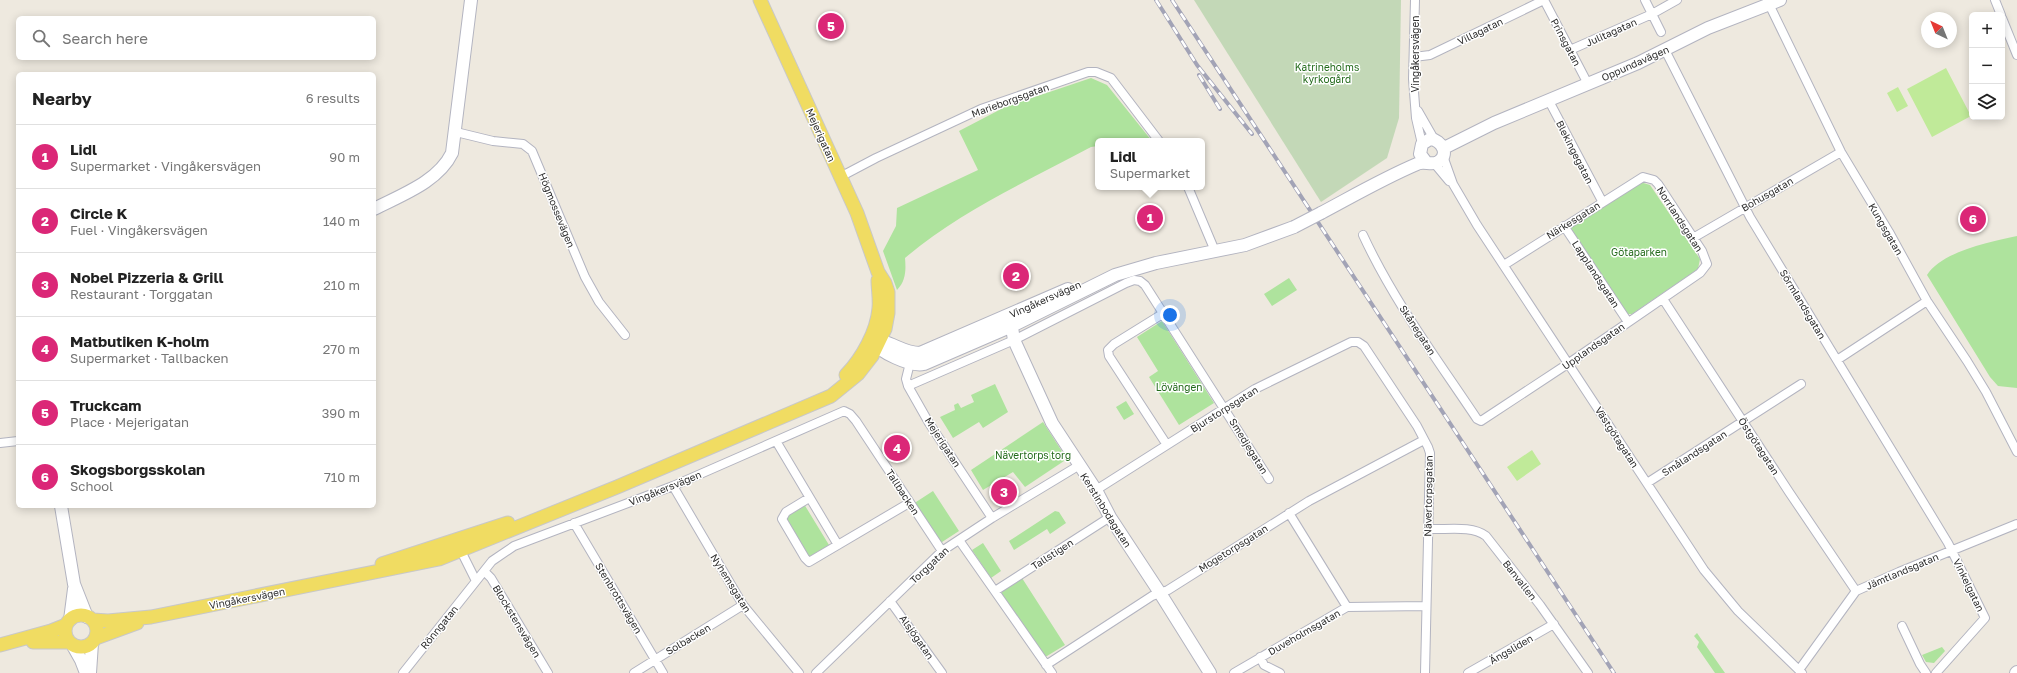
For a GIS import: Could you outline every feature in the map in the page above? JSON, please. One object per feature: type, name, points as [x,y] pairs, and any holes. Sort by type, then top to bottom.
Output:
[{"type":"main road","points":[[376,208],[425,181],[442,169],[452,153],[456,132],[471,0]]},
{"type":"main road","name":"Mejerigatan","points":[[760,0],[862,227],[878,272],[879,309],[876,325],[876,342]]},
{"type":"main road","name":"Oppundavägen","points":[[1433,151],[1489,125],[1549,101],[1665,50],[1708,28],[1772,1]]},
{"type":"main road","name":"Vingåkersvägen","points":[[4,644],[51,631],[78,615],[108,621],[151,617],[342,578],[417,565],[459,545],[579,502],[817,401],[850,371],[876,342],[924,364],[1097,276],[1129,264],[1190,252],[1215,251],[1246,245],[1294,226],[1321,213],[1433,151]]},
{"type":"main road","name":"Vingåkersvägen","points":[[1011,320],[1014,340]]},
{"type":"main road","name":"Kerstinbodagatan","points":[[1014,340],[1046,412],[1078,466],[1096,490],[1110,517],[1210,673]]},
{"type":"main road","points":[[61,508],[74,584],[72,612],[65,633],[82,660],[86,673]]},
{"type":"main road","points":[[74,584],[90,618],[97,629],[94,640],[90,673]]},
{"type":"main road","name":"Vingåkersvägen","points":[[4,644],[70,643],[83,647],[94,640],[151,617]]},
{"type":"street","name":"Vingåkersvägen","points":[[1415,0],[1413,79],[1415,107],[1433,151]]},
{"type":"street","name":"Villagatan","points":[[1414,57],[1430,55],[1544,0]]},
{"type":"street","name":"Prinsgatan","points":[[1544,0],[1588,84]]},
{"type":"street","points":[[1645,0],[1661,32]]},
{"type":"street","name":"Julitagatan","points":[[1570,50],[1652,14],[1677,0]]},
{"type":"street","points":[[1995,0],[2000,12]]},
{"type":"street","name":"Kungsgatan","points":[[1772,1],[1841,152],[1889,232],[1927,301],[1971,367],[2017,452]]},
{"type":"street","points":[[2005,24],[2017,55]]},
{"type":"street","name":"Sörmlandsgatan","points":[[1665,50],[1750,217],[1952,550]]},
{"type":"street","name":"Marieborgsgatan","points":[[840,177],[876,158],[982,109],[1088,72],[1096,72],[1111,78],[1157,138]]},
{"type":"street","name":"Blekingegatan","points":[[1549,101],[1602,201]]},
{"type":"street","name":"Vingåkersvägen","points":[[1415,107],[1433,151]]},
{"type":"street","name":"Högmossevägen","points":[[456,132],[493,141],[523,144],[532,151],[585,277],[599,302],[625,335]]},
{"type":"street","name":"Västgötagatan","points":[[1433,151],[1477,225],[1647,483],[1715,583],[1755,628],[1800,672]]},
{"type":"street","name":"Västgötagatan","points":[[1433,151],[1453,184]]},
{"type":"street","name":"Bohusgatan","points":[[1693,238],[1841,152]]},
{"type":"street","name":"Närkesgatan","points":[[1504,265],[1602,201],[1644,177]]},
{"type":"street","name":"Norrlandsgatan","points":[[1644,177],[1654,180],[1658,184],[1705,258],[1707,264],[1705,268]]},
{"type":"street","points":[[1189,190],[1215,251]]},
{"type":"street","name":"Lapplandsgatan","points":[[1564,226],[1628,322]]},
{"type":"street","name":"Skånegatan","points":[[1362,235],[1397,298],[1477,419],[1480,420]]},
{"type":"street","name":"Upplandsgatan","points":[[1480,420],[1486,419],[1569,363],[1663,299],[1705,268]]},
{"type":"street","name":"Vingåkersvägen","points":[[908,386],[1014,340],[1134,280],[1140,281],[1145,285],[1164,313]]},
{"type":"street","name":"Östgötagatan","points":[[1663,299],[1856,591]]},
{"type":"street","points":[[1837,360],[1927,301]]},
{"type":"street","points":[[1164,313],[1114,344],[1108,350],[1109,356],[1167,444]]},
{"type":"street","name":"Smedjegatan","points":[[1164,313],[1269,479]]},
{"type":"street","name":"Bjurstorpsgatan","points":[[1096,490],[1255,389],[1351,342],[1358,342]]},
{"type":"street","name":"Nävertorpsgatan","points":[[1358,342],[1364,346],[1424,440],[1430,453],[1425,673]]},
{"type":"street","points":[[908,386],[907,376],[912,358]]},
{"type":"street","name":"Smålandsgatan","points":[[1647,483],[1801,384]]},
{"type":"street","name":"Mejerigatan","points":[[908,386],[930,423],[992,518]]},
{"type":"street","name":"Vingåkersvägen","points":[[484,571],[492,561],[514,546],[673,486],[838,413],[844,411],[850,414]]},
{"type":"street","name":"Tallbacken","points":[[850,414],[942,550]]},
{"type":"street","name":"Mogetorpsgatan","points":[[1046,665],[1289,513],[1424,440]]},
{"type":"street","points":[[0,443],[16,441]]},
{"type":"street","points":[[776,441],[838,545]]},
{"type":"street","name":"Torggatan","points":[[816,673],[942,550],[1078,466]]},
{"type":"street","name":"Nyhemsgatan","points":[[673,486],[743,605],[799,673]]},
{"type":"street","points":[[809,498],[783,515],[784,523],[790,534],[809,562],[910,503]]},
{"type":"street","points":[[1289,513],[1347,607]]},
{"type":"street","name":"Tallstigen","points":[[995,591],[1110,517]]},
{"type":"street","name":"Stenbrottsvägen","points":[[574,523],[663,673]]},
{"type":"street","name":"Jämtlandsgatan","points":[[1800,672],[1856,591],[1872,583],[2017,524]]},
{"type":"street","name":"Banvallen","points":[[1428,529],[1471,530],[1480,532],[1486,536],[1554,624],[1588,673]]},
{"type":"street","points":[[959,540],[1052,673]]},
{"type":"street","points":[[459,545],[476,581]]},
{"type":"street","name":"Vinkelgatan","points":[[1936,673],[1985,618],[1952,550]]},
{"type":"street","name":"Rönngatan","points":[[403,673],[484,571]]},
{"type":"street","name":"Blockstensvägen","points":[[484,571],[491,578],[548,673]]},
{"type":"street","name":"Alsjögatan","points":[[890,602],[942,673]]},
{"type":"street","name":"Solbacken","points":[[634,673],[743,605]]},
{"type":"street","name":"Duveholmsgatan","points":[[1234,673],[1347,607],[1426,606]]},
{"type":"street","name":"Ängsliden","points":[[1468,673],[1554,624]]},
{"type":"street","points":[[1902,626],[1920,664],[1926,673]]},
{"type":"street","points":[[1260,657],[1264,665],[1280,673]]},
{"type":"green space","name":"Katrineholms kyrkogård","points":[[1194,0],[1401,0],[1399,118],[1387,158],[1321,202]]},
{"type":"green space","points":[[1946,68],[1969,112],[1969,117],[1932,137],[1907,89]]},
{"type":"green space","points":[[1091,78],[1107,85],[1150,138],[1095,138],[1095,146],[1091,147],[971,211],[926,241],[905,258],[905,275],[900,287],[897,290],[883,251],[896,226],[897,208],[978,170],[959,131],[1005,107]]},
{"type":"green space","points":[[1898,87],[1908,106],[1897,112],[1887,93]]},
{"type":"green space","name":"Götaparken","points":[[1640,182],[1650,185],[1700,259],[1698,269],[1632,314],[1625,314],[1567,227]]},
{"type":"green space","points":[[2017,236],[2017,388],[1998,386],[1990,377],[1927,275],[1934,267],[1955,254],[1981,245]]},
{"type":"green space","points":[[1289,278],[1297,290],[1272,306],[1264,294]]},
{"type":"green space","name":"Lövängen","points":[[1162,321],[1214,403],[1179,425],[1149,377],[1158,371],[1137,337]]},
{"type":"green space","points":[[995,384],[1008,412],[983,428],[979,422],[953,438],[940,417],[955,410],[954,405],[958,403],[961,408],[974,402],[971,395]]},
{"type":"green space","points":[[1126,401],[1134,414],[1124,420],[1116,407]]},
{"type":"green space","name":"Nävertorps torg","points":[[1043,422],[1065,456],[1064,461],[1025,487],[1013,472],[983,490],[971,470]]},
{"type":"green space","points":[[1532,450],[1541,464],[1517,481],[1507,467]]},
{"type":"green space","points":[[933,491],[959,531],[939,544],[913,504]]},
{"type":"green space","points":[[804,504],[829,545],[807,558],[783,517]]},
{"type":"green space","points":[[1055,511],[1059,512],[1066,523],[1050,534],[1047,529],[1014,550],[1009,541]]},
{"type":"green space","points":[[983,543],[1001,571],[991,578],[972,550]]},
{"type":"green space","points":[[1022,578],[1065,645],[1047,656],[1043,656],[1002,595],[1002,590]]},
{"type":"green space","points":[[1697,633],[1725,673],[1715,673],[1697,647],[1699,642],[1694,636]]},
{"type":"green space","points":[[1942,647],[1945,651],[1934,663],[1926,662],[1922,655]]},
{"type":"railway","points":[[1156,0],[1197,65],[1252,134]]},
{"type":"railway","points":[[1172,0],[1614,673]]},
{"type":"railway","points":[[1199,75],[1220,109]]},
{"type":"place","name":"Truckcam","points":[[831,26]]},
{"type":"place","name":"Lidl","points":[[1150,218]]},
{"type":"place","name":"Skogsborgsskolan","points":[[1973,219]]},
{"type":"place","name":"Circle K","points":[[1016,276]]},
{"type":"place","name":"Matbutiken K-holm","points":[[897,448]]},
{"type":"place","name":"Nobel Pizzeria & Grill","points":[[1004,492]]}]
